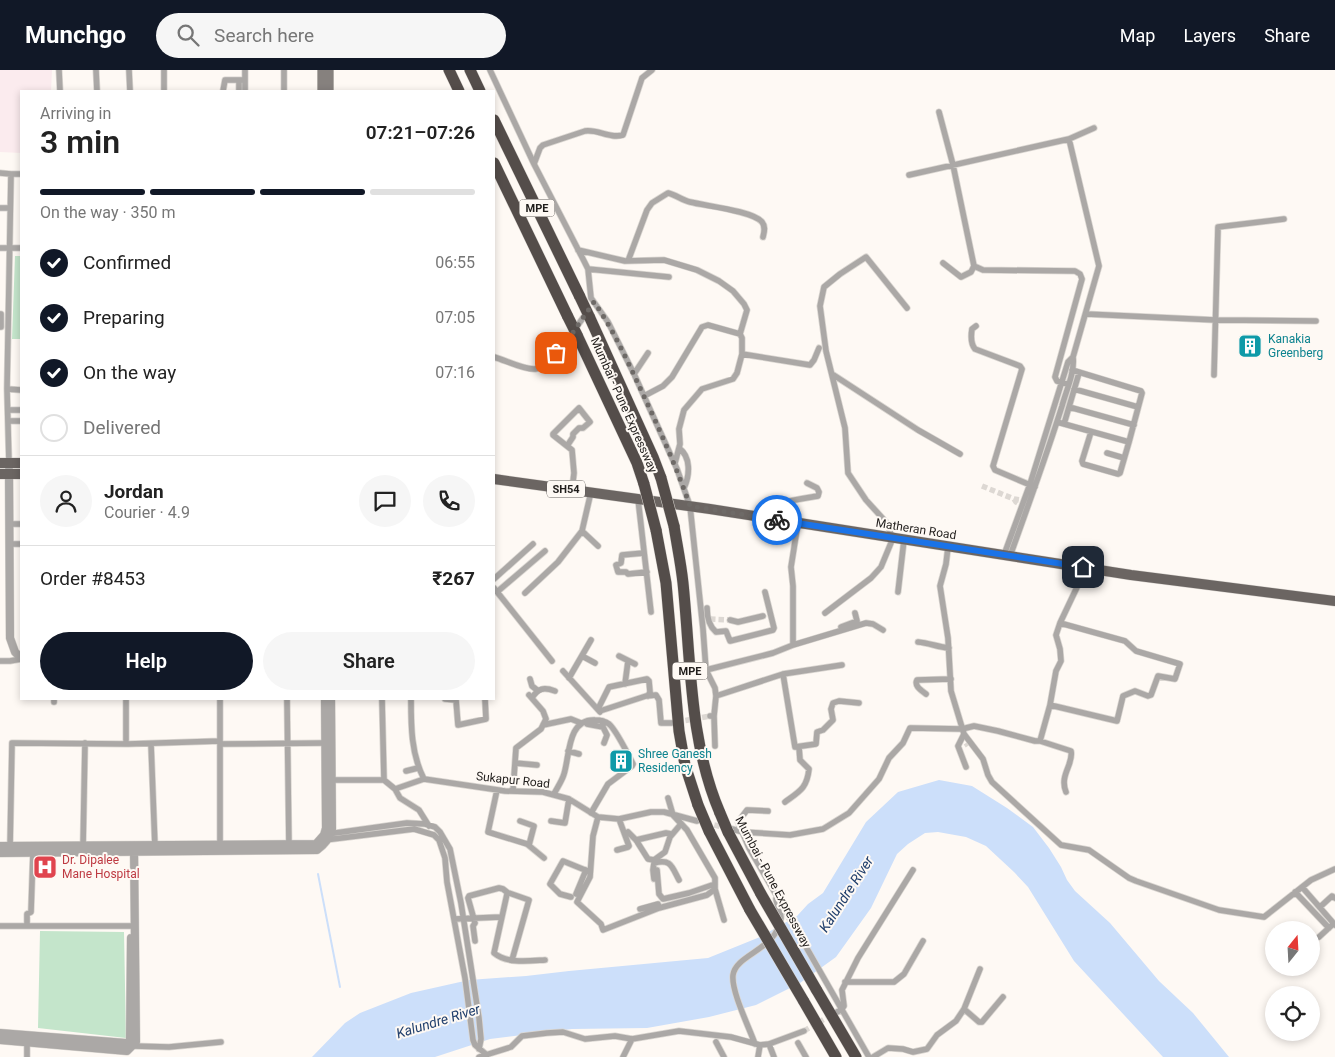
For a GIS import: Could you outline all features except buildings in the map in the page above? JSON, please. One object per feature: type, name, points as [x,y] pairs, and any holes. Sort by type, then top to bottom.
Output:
[{"type":"highway","points":[[449,70],[459,90]]},
{"type":"highway","points":[[470,70],[480,90]]},
{"type":"highway","name":"Mumbai - Pune Expressway","points":[[495,122],[589,316],[661,478],[674,526],[683,581],[696,728],[702,761],[720,813],[761,894],[856,1057]]},
{"type":"highway","name":"Mumbai - Pune Expressway","points":[[495,165],[637,463],[644,484],[656,530],[666,583],[679,731],[685,765],[698,805],[709,831],[750,910],[836,1057]]},
{"type":"main road","points":[[322,70],[322,90]]},
{"type":"main road","points":[[329,70],[329,90]]},
{"type":"main road","points":[[4,463],[20,463]]},
{"type":"main road","points":[[4,474],[20,474]]},
{"type":"main road","name":"Matheran Road","points":[[495,479],[690,506],[1083,567],[1335,601]]},
{"type":"street","points":[[58,70],[60,90]]},
{"type":"street","points":[[96,70],[97,90]]},
{"type":"street","points":[[129,70],[130,90]]},
{"type":"street","points":[[164,70],[164,90]]},
{"type":"street","points":[[239,90],[245,70]]},
{"type":"street","points":[[284,70],[284,90]]},
{"type":"street","points":[[490,70],[534,164],[588,269],[591,298],[608,322],[634,374],[684,488],[690,506],[707,619],[714,631],[726,631],[730,641],[773,630],[765,592]]},
{"type":"street","points":[[534,164],[543,145],[585,131],[590,130],[617,137],[623,135],[642,78],[652,70]]},
{"type":"street","points":[[223,90],[225,80],[242,80]]},
{"type":"street","points":[[242,80],[245,90]]},
{"type":"street","points":[[939,112],[953,165],[974,266],[971,272],[961,277],[943,263]]},
{"type":"street","points":[[909,175],[1069,139],[1094,128]]},
{"type":"street","points":[[1007,555],[1021,502],[1032,486],[1069,372],[1068,362],[1073,357],[1099,266],[1069,139]]},
{"type":"street","points":[[0,174],[20,174]]},
{"type":"street","points":[[10,174],[9,312],[5,340],[8,421],[4,474],[10,524],[10,638],[15,652],[20,657]]},
{"type":"street","points":[[628,261],[647,210],[652,203],[668,193],[688,202],[753,216],[764,224],[763,238]]},
{"type":"street","points":[[0,208],[10,208]]},
{"type":"street","points":[[1214,375],[1218,227],[1284,219]]},
{"type":"street","points":[[0,248],[20,248]]},
{"type":"street","points":[[578,250],[628,261],[664,260],[697,270],[719,281],[733,291],[747,310],[740,334],[742,338],[742,354],[737,373],[733,379],[702,389],[684,410],[679,429],[679,448],[674,463]]},
{"type":"street","points":[[825,613],[877,572],[883,564],[893,538],[886,522],[866,500],[848,473],[845,428],[826,350],[820,306],[824,287],[866,257],[907,308]]},
{"type":"street","points":[[974,266],[983,270],[1075,271],[1080,274],[1082,279],[1055,377],[1056,380],[1065,383]]},
{"type":"street","points":[[588,269],[669,277]]},
{"type":"street","points":[[495,356],[534,369],[541,367],[569,338],[594,302]]},
{"type":"street","points":[[8,327],[0,327],[0,313],[9,312]]},
{"type":"street","points":[[1086,314],[1215,320],[1316,321]]},
{"type":"street","points":[[644,396],[664,386],[672,377],[702,327],[708,325],[740,334]]},
{"type":"street","points":[[976,326],[971,332],[975,349],[1020,366],[1022,369],[993,466],[994,470],[1032,486]]},
{"type":"street","points":[[742,354],[810,365],[819,348]]},
{"type":"street","points":[[634,374],[648,353]]},
{"type":"street","points":[[1057,369],[1079,373],[1141,391],[1120,473],[1083,464],[1082,461],[1090,432]]},
{"type":"street","points":[[1064,424],[1079,373]]},
{"type":"street","points":[[832,374],[918,430],[960,454]]},
{"type":"street","points":[[1007,555],[1057,422],[1065,383]]},
{"type":"street","points":[[1074,389],[1138,407]]},
{"type":"street","points":[[7,390],[20,390]]},
{"type":"street","points":[[1069,407],[1134,424]]},
{"type":"street","points":[[567,446],[573,438],[573,434],[590,422],[579,408],[553,434],[567,446],[572,450],[574,474],[572,490]]},
{"type":"street","points":[[8,410],[20,410]]},
{"type":"street","points":[[8,421],[20,421]]},
{"type":"street","points":[[1057,422],[1129,442]]},
{"type":"street","points":[[679,448],[687,456],[687,482],[684,488]]},
{"type":"street","points":[[1107,453],[1124,458]]},
{"type":"street","points":[[768,518],[772,508],[777,505],[803,497],[818,496],[818,488],[808,483]]},
{"type":"street","points":[[525,593],[558,562],[580,534],[591,492]]},
{"type":"street","points":[[638,499],[651,612]]},
{"type":"street","points":[[10,524],[20,524]]},
{"type":"street","points":[[793,645],[793,586],[791,567],[798,524]]},
{"type":"street","points":[[571,535],[580,534],[598,546]]},
{"type":"street","points":[[898,592],[904,540]]},
{"type":"street","points":[[10,544],[20,544]]},
{"type":"street","points":[[495,578],[533,544]]},
{"type":"street","points":[[948,547],[940,586],[949,648],[953,700],[966,743]]},
{"type":"street","points":[[545,551],[495,590],[552,661]]},
{"type":"street","points":[[644,553],[622,555],[621,563],[616,565],[618,572],[626,572],[628,574],[647,572]]},
{"type":"street","points":[[1040,741],[1060,660],[1060,649],[1056,635],[1079,583],[1083,567]]},
{"type":"street","points":[[707,608],[706,670],[715,688],[716,696],[712,716],[715,746]]},
{"type":"street","points":[[852,626],[858,620],[855,613]]},
{"type":"street","points":[[730,620],[738,622],[763,616]]},
{"type":"street","points":[[706,670],[773,653],[852,626],[866,623],[873,624],[883,630]]},
{"type":"street","points":[[1050,705],[1117,720],[1123,696],[1135,691],[1148,696],[1151,695],[1158,676],[1175,679],[1180,664],[1136,651],[1125,641],[1060,623]]},
{"type":"street","points":[[832,631],[840,630]]},
{"type":"street","points":[[569,678],[591,640]]},
{"type":"street","points":[[918,642],[928,642],[939,647],[949,648]]},
{"type":"street","points":[[582,656],[595,663]]},
{"type":"street","points":[[619,656],[632,662],[625,684]]},
{"type":"street","points":[[0,661],[20,658]]},
{"type":"street","points":[[716,696],[783,674],[842,665]]},
{"type":"street","points":[[563,671],[599,710],[607,735],[604,742]]},
{"type":"street","points":[[783,674],[795,747],[816,744],[817,732],[823,730],[833,720],[831,709],[833,703],[839,701],[859,703]]},
{"type":"street","points":[[530,679],[532,686],[537,690]]},
{"type":"street","points":[[599,710],[606,689],[647,679],[650,692],[648,696]]},
{"type":"street","points":[[926,694],[918,688],[917,680],[951,679]]},
{"type":"street","points":[[513,791],[517,746],[543,725],[546,716],[531,696],[540,689],[555,691]]},
{"type":"street","points":[[599,710],[648,696],[656,696],[659,700],[660,723],[672,723]]},
{"type":"street","points":[[126,700],[126,740]]},
{"type":"street","points":[[220,700],[220,844]]},
{"type":"street","points":[[287,700],[289,847]]},
{"type":"street","points":[[325,700],[325,743],[328,780]]},
{"type":"street","points":[[326,837],[330,700]]},
{"type":"street","points":[[382,700],[384,780]]},
{"type":"street","points":[[411,700],[411,728],[418,768],[424,779]]},
{"type":"street","points":[[456,700],[458,725],[486,719],[485,700]]},
{"type":"street","points":[[543,725],[571,718],[582,725]]},
{"type":"street","points":[[554,794],[569,759],[574,733],[588,720],[610,725],[633,764],[608,784],[591,813]]},
{"type":"street","points":[[966,767],[958,750],[958,744],[963,733],[974,726],[1040,741],[1071,752],[1072,756],[1064,776],[1066,792]]},
{"type":"street","points":[[730,830],[790,835],[823,829],[849,813],[879,779],[889,758],[903,743],[910,728],[963,733],[982,759],[992,782],[1061,845],[1089,850],[1129,878],[1219,910],[1264,917],[1311,880],[1335,869]]},
{"type":"street","points":[[10,849],[12,743],[325,743]]},
{"type":"street","points":[[83,849],[85,743]]},
{"type":"street","points":[[151,744],[155,848]]},
{"type":"street","points":[[786,802],[799,792],[808,781],[809,769],[800,760],[799,747]]},
{"type":"street","points":[[569,759],[579,754]]},
{"type":"street","points":[[515,763],[537,765]]},
{"type":"street","points":[[406,771],[418,768]]},
{"type":"street","name":"Sukapur Road","points":[[395,789],[424,779],[497,790],[554,794],[570,800],[591,813],[595,819],[619,819],[651,812],[664,812],[697,821]]},
{"type":"street","points":[[328,780],[384,780],[395,789],[400,798],[419,810],[429,826]]},
{"type":"street","points":[[497,790],[488,832],[529,845],[544,858]]},
{"type":"street","points":[[668,798],[673,816],[681,824],[715,878],[715,886],[724,920]]},
{"type":"street","points":[[551,821],[565,823],[570,800]]},
{"type":"street","points":[[768,811],[747,810],[738,822],[749,848],[832,992],[839,1011],[869,1057]]},
{"type":"street","points":[[595,819],[588,871],[574,895],[560,894],[551,882],[563,861],[588,871],[590,877],[577,902],[601,924],[603,930],[659,906]]},
{"type":"street","points":[[617,850],[629,846],[619,819]]},
{"type":"street","points":[[520,820],[534,826],[529,845]]},
{"type":"street","points":[[155,848],[289,847],[316,844],[326,837],[407,823],[429,826],[440,832],[450,849],[464,919],[479,1018],[478,1046]]},
{"type":"street","points":[[628,832],[636,840],[648,859],[654,860],[665,852],[671,834],[681,824]]},
{"type":"street","points":[[326,837],[414,829],[434,835],[439,840],[445,858],[447,882],[462,961],[471,1029],[478,1046],[488,1055]]},
{"type":"street","points":[[636,840],[666,833],[671,834]]},
{"type":"street","points":[[0,853],[10,849],[132,849],[220,844],[289,847]]},
{"type":"street","points":[[0,846],[33,853],[83,849]]},
{"type":"street","points":[[0,1040],[80,1043],[126,1043],[130,1041],[132,849]]},
{"type":"street","points":[[0,1033],[127,1051],[136,1042],[132,849]]},
{"type":"street","points":[[27,926],[27,914],[31,912],[33,853]]},
{"type":"street","points":[[659,906],[653,870],[654,863],[663,860],[668,862],[679,880]]},
{"type":"street","points":[[657,870],[659,894],[664,899],[715,886]]},
{"type":"street","points":[[839,1011],[844,1006],[842,990],[845,982],[913,870]]},
{"type":"street","points":[[640,909],[707,895],[715,886]]},
{"type":"street","points":[[1302,887],[1334,920],[1320,937]]},
{"type":"street","points":[[475,941],[474,918],[469,896],[504,888],[508,893],[528,900],[512,960]]},
{"type":"street","points":[[758,1057],[757,1044],[733,986],[733,974],[736,966],[773,939],[781,917],[773,890]]},
{"type":"street","points":[[1295,892],[1329,928]]},
{"type":"street","points":[[508,893],[494,953],[512,960],[545,960]]},
{"type":"street","points":[[1320,907],[1332,896],[1335,898]]},
{"type":"street","points":[[454,919],[501,917]]},
{"type":"street","points":[[0,926],[131,926]]},
{"type":"street","points":[[845,982],[894,982],[904,974],[923,941]]},
{"type":"street","points":[[874,1057],[888,1048],[913,1052],[927,1049],[937,1035],[956,1021],[964,1009],[980,969]]},
{"type":"street","points":[[964,1009],[979,1022],[982,1022],[1002,998]]},
{"type":"street","points":[[478,1057],[511,1047],[522,1036],[534,1034],[563,1032],[585,1038],[607,1036],[632,1039],[679,1031],[731,1037],[757,1044],[769,1044],[804,1031]]},
{"type":"street","points":[[623,1057],[632,1039]]},
{"type":"street","points":[[27,1042],[27,1057]]},
{"type":"street","points":[[133,1046],[169,1047],[221,1042]]},
{"type":"street","points":[[716,1042],[724,1057]]},
{"type":"street","points":[[798,1043],[806,1057]]},
{"type":"street","points":[[769,1044],[774,1057]]},
{"type":"shaded area","points":[[0,70],[52,70],[51,90],[20,90],[20,153],[0,152]]},
{"type":"green space","points":[[15,256],[20,256],[20,339],[12,339]]},
{"type":"green space","points":[[40,931],[124,932],[126,1038],[38,1028]]},
{"type":"water","name":"Kalundre River","points":[[939,780],[972,786],[1033,827],[1049,848],[1075,891],[1110,923],[1159,981],[1193,1013],[1229,1057],[1163,1057],[1074,961],[1028,887],[1014,872],[986,846],[966,837],[938,832],[925,833],[897,854],[871,908],[836,957],[800,983],[756,1005],[709,1017],[647,1028],[572,1029],[490,1039],[435,1057],[312,1057],[345,1023],[360,1013],[411,993],[469,980],[708,958],[760,937],[797,916],[808,904],[823,893],[866,822],[898,792]]},
{"type":"waterway","points":[[318,874],[340,987]]},
{"type":"tunnel","points":[[982,486],[1021,500]]},
{"type":"tunnel","points":[[1014,499],[1019,504]]},
{"type":"tunnel","points":[[710,619],[730,620]]},
{"type":"tunnel","points":[[677,722],[710,716]]},
{"type":"tunnel","points":[[706,823],[727,828]]},
{"type":"tunnel","points":[[804,1031],[833,1014]]},
{"type":"way so far","points":[[556,353],[594,302],[608,322],[634,374],[677,469],[690,506],[777,520]]},
{"type":"place","name":"Kanakia Greenberg","points":[[1250,346]]},
{"type":"place","name":"Shree Ganesh Residency","points":[[621,761]]},
{"type":"place","name":"Dr. Dipalee Mane Hospital","points":[[45,867]]},
{"type":"route","points":[[777,520],[1083,567]]}]
